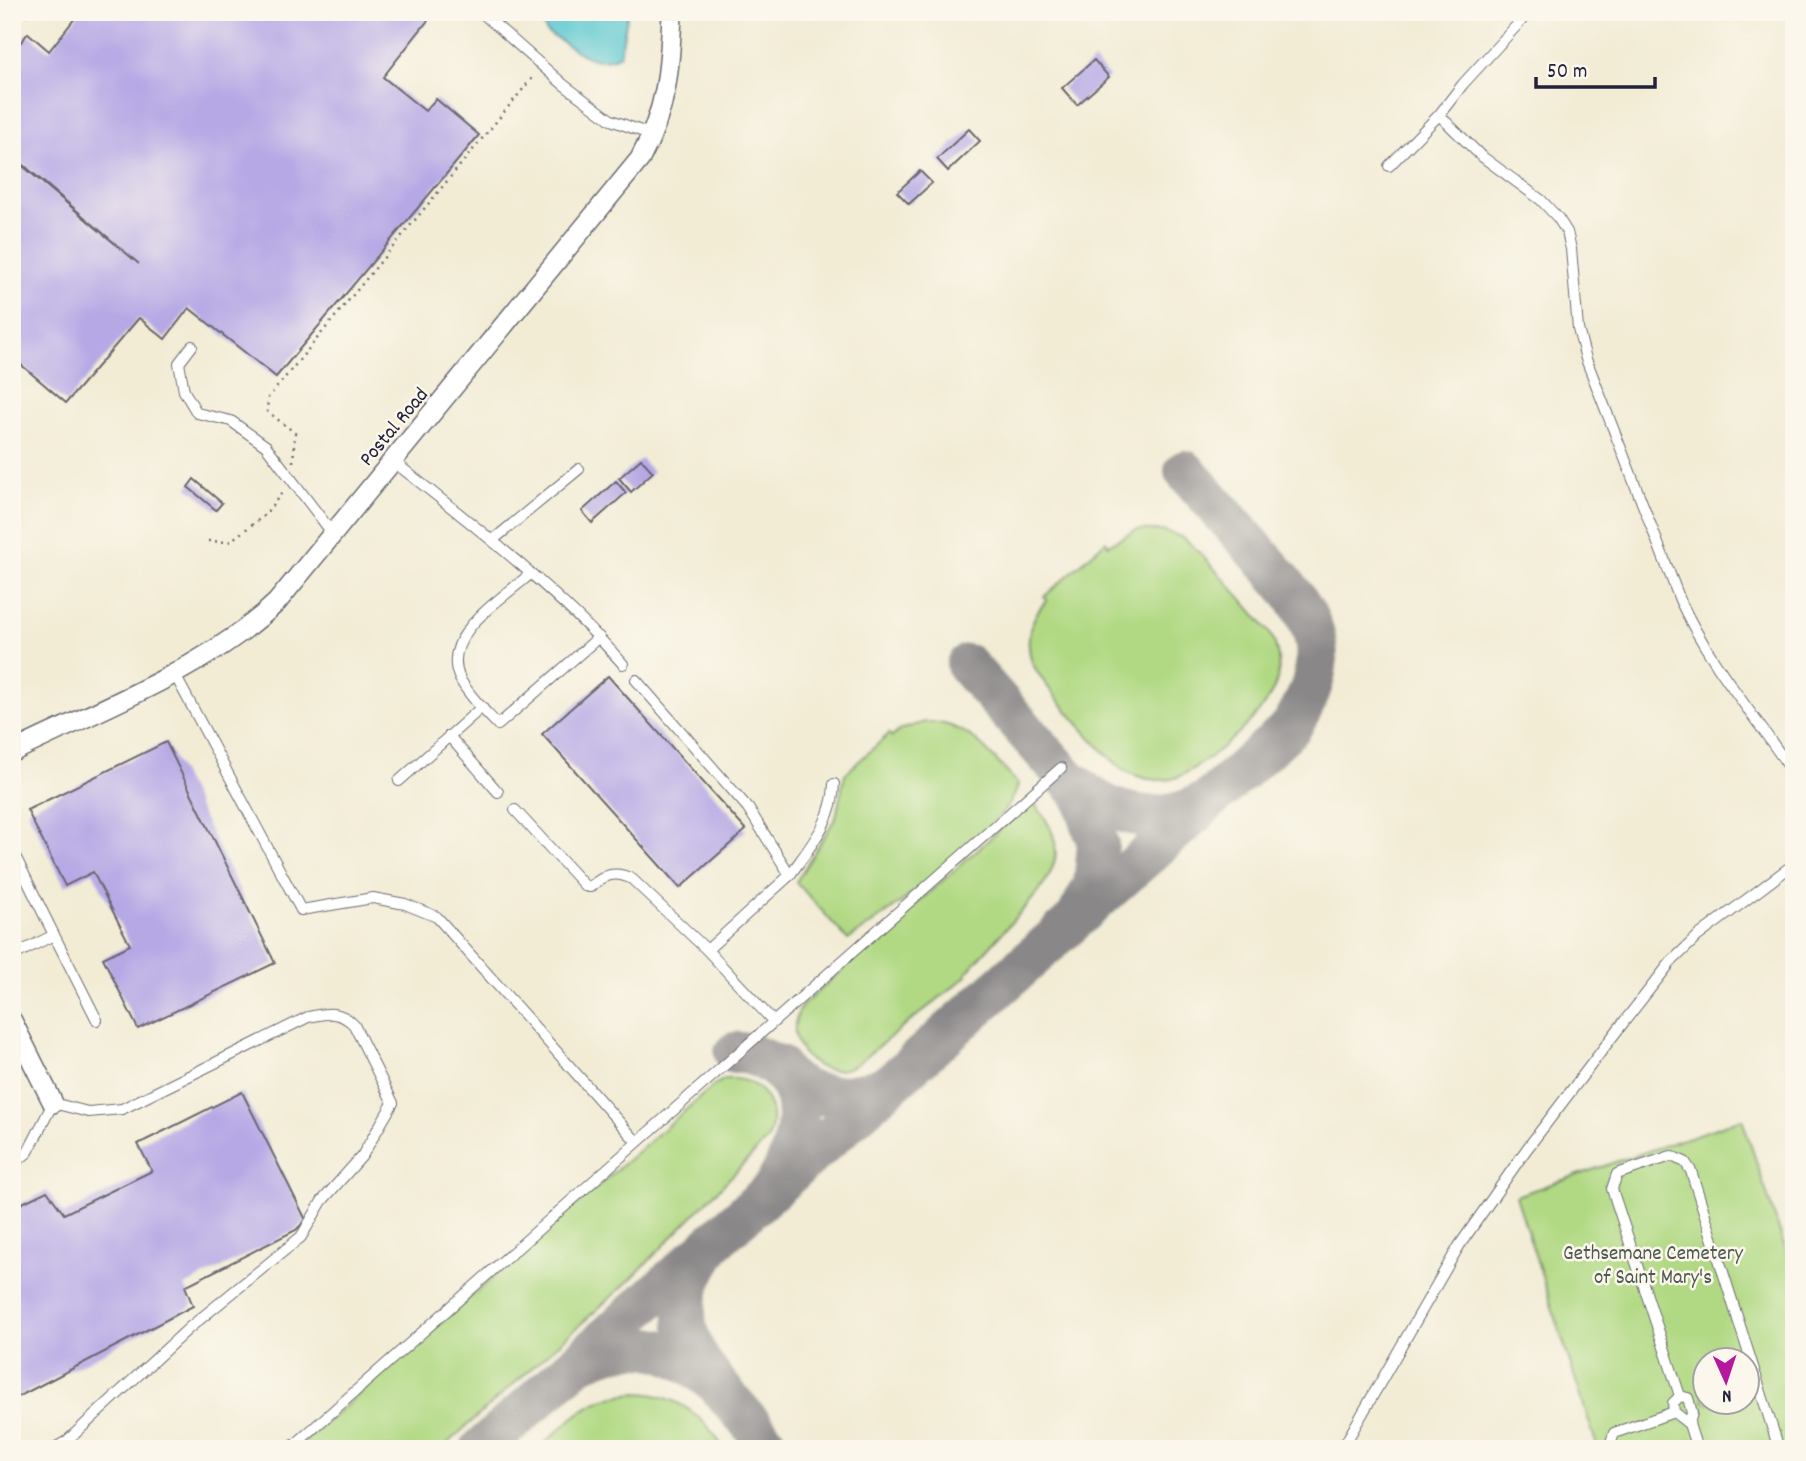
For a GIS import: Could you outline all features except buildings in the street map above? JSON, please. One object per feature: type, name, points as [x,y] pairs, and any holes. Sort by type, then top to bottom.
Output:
[{"type":"street","name":"Postal Road","points":[[12,752],[208,655],[251,626],[276,602],[623,184],[653,135],[668,83],[672,12]]},
{"type":"street","points":[[12,1021],[53,1103]]},
{"type":"lane","points":[[481,12],[542,66],[611,120],[653,135]]},
{"type":"lane","points":[[1389,166],[1529,12]]},
{"type":"lane","points":[[1438,115],[1480,155],[1541,200],[1567,232],[1578,329],[1586,359],[1680,600],[1720,670],[1794,774]]},
{"type":"lane","points":[[192,346],[179,363],[184,391],[197,413],[231,421],[266,446],[333,534]]},
{"type":"lane","points":[[393,461],[493,540],[600,637],[623,664]]},
{"type":"lane","points":[[493,540],[579,469]]},
{"type":"lane","points":[[529,575],[464,633],[456,648],[455,667],[460,678],[498,726],[600,637]]},
{"type":"lane","points":[[174,672],[301,910],[373,898],[405,904],[437,917],[636,1141]]},
{"type":"lane","points":[[636,680],[748,808],[790,875]]},
{"type":"lane","points":[[399,781],[482,707]]},
{"type":"lane","points":[[449,736],[498,792]]},
{"type":"lane","points":[[290,1449],[517,1251],[853,948],[927,889],[1061,768]]},
{"type":"lane","points":[[707,950],[790,875],[826,824],[833,805],[834,784]]},
{"type":"lane","points":[[515,810],[585,886],[590,887],[604,876],[620,872],[632,879],[707,950],[772,1020]]},
{"type":"lane","points":[[12,850],[97,1020]]},
{"type":"lane","points":[[1342,1449],[1460,1246],[1526,1150],[1616,1032],[1671,962],[1698,936],[1794,864]]},
{"type":"lane","points":[[12,956],[54,935]]},
{"type":"lane","points":[[12,1165],[29,1152],[53,1103],[88,1112],[122,1109],[308,1017],[329,1013],[344,1015],[354,1025],[393,1103],[362,1156],[322,1201],[301,1237],[189,1328],[67,1440],[53,1449]]},
{"type":"lane","points":[[1680,1396],[1612,1189],[1617,1174],[1671,1156],[1685,1162],[1691,1171],[1779,1449]]},
{"type":"lane","points":[[1680,1396],[1673,1402],[1674,1412],[1689,1424]]},
{"type":"lane","points":[[1680,1396],[1688,1398],[1690,1402],[1689,1424],[1697,1449]]},
{"type":"lane","points":[[1609,1449],[1614,1433],[1674,1412]]},
{"type":"path","points":[[12,19],[38,12]]},
{"type":"path","points":[[208,541],[229,542],[265,515],[292,479],[295,433],[267,411],[268,398],[542,66]]},
{"type":"green space","points":[[1136,530],[1166,532],[1190,543],[1269,632],[1278,657],[1278,673],[1274,687],[1254,717],[1210,757],[1182,775],[1168,779],[1140,777],[1117,764],[1058,700],[1036,669],[1029,651],[1029,635],[1037,613],[1047,600],[1044,597],[1106,541],[1108,545]]},
{"type":"green space","points":[[925,722],[954,727],[966,734],[988,751],[1018,784],[1010,802],[994,823],[971,845],[916,891],[848,940],[796,882],[836,817],[845,774],[889,734],[892,737],[900,730]]},
{"type":"green space","points":[[1032,801],[1053,834],[1056,848],[1050,875],[966,973],[967,976],[859,1062],[845,1069],[831,1070],[818,1066],[807,1058],[799,1047],[795,1034],[796,1020],[802,1006]]},
{"type":"green space","points":[[725,1079],[748,1082],[765,1096],[772,1116],[768,1139],[630,1280],[441,1449],[296,1449],[714,1085]]},
{"type":"green space","name":"Gethsemane Cemetery of Saint Mary's","points":[[1742,1119],[1794,1275],[1794,1449],[1598,1449],[1516,1196]]},
{"type":"green space","points":[[638,1393],[665,1398],[688,1409],[708,1427],[724,1449],[538,1449],[594,1403]]},
{"type":"water","points":[[538,12],[628,12],[620,55],[600,60],[582,54],[547,33]]},
{"type":"taxiway","points":[[481,1449],[1291,727],[1315,675],[1317,653],[1305,613],[1293,594],[1185,471]]},
{"type":"taxiway","points":[[967,665],[1083,796],[1098,844],[1094,885],[1080,911]]},
{"type":"taxiway","points":[[1074,783],[1103,803],[1134,814],[1167,815],[1201,804]]},
{"type":"taxiway","points":[[735,1053],[744,1053],[771,1064],[784,1075],[793,1089],[798,1120],[791,1153],[777,1182]]},
{"type":"taxiway","points":[[778,1065],[787,1078],[799,1087],[829,1096],[860,1094],[889,1084]]},
{"type":"taxiway","points":[[707,1251],[690,1283],[685,1311],[689,1337],[699,1360],[770,1449]]},
{"type":"taxiway","points":[[584,1360],[618,1349],[649,1348],[679,1358],[709,1378]]}]
